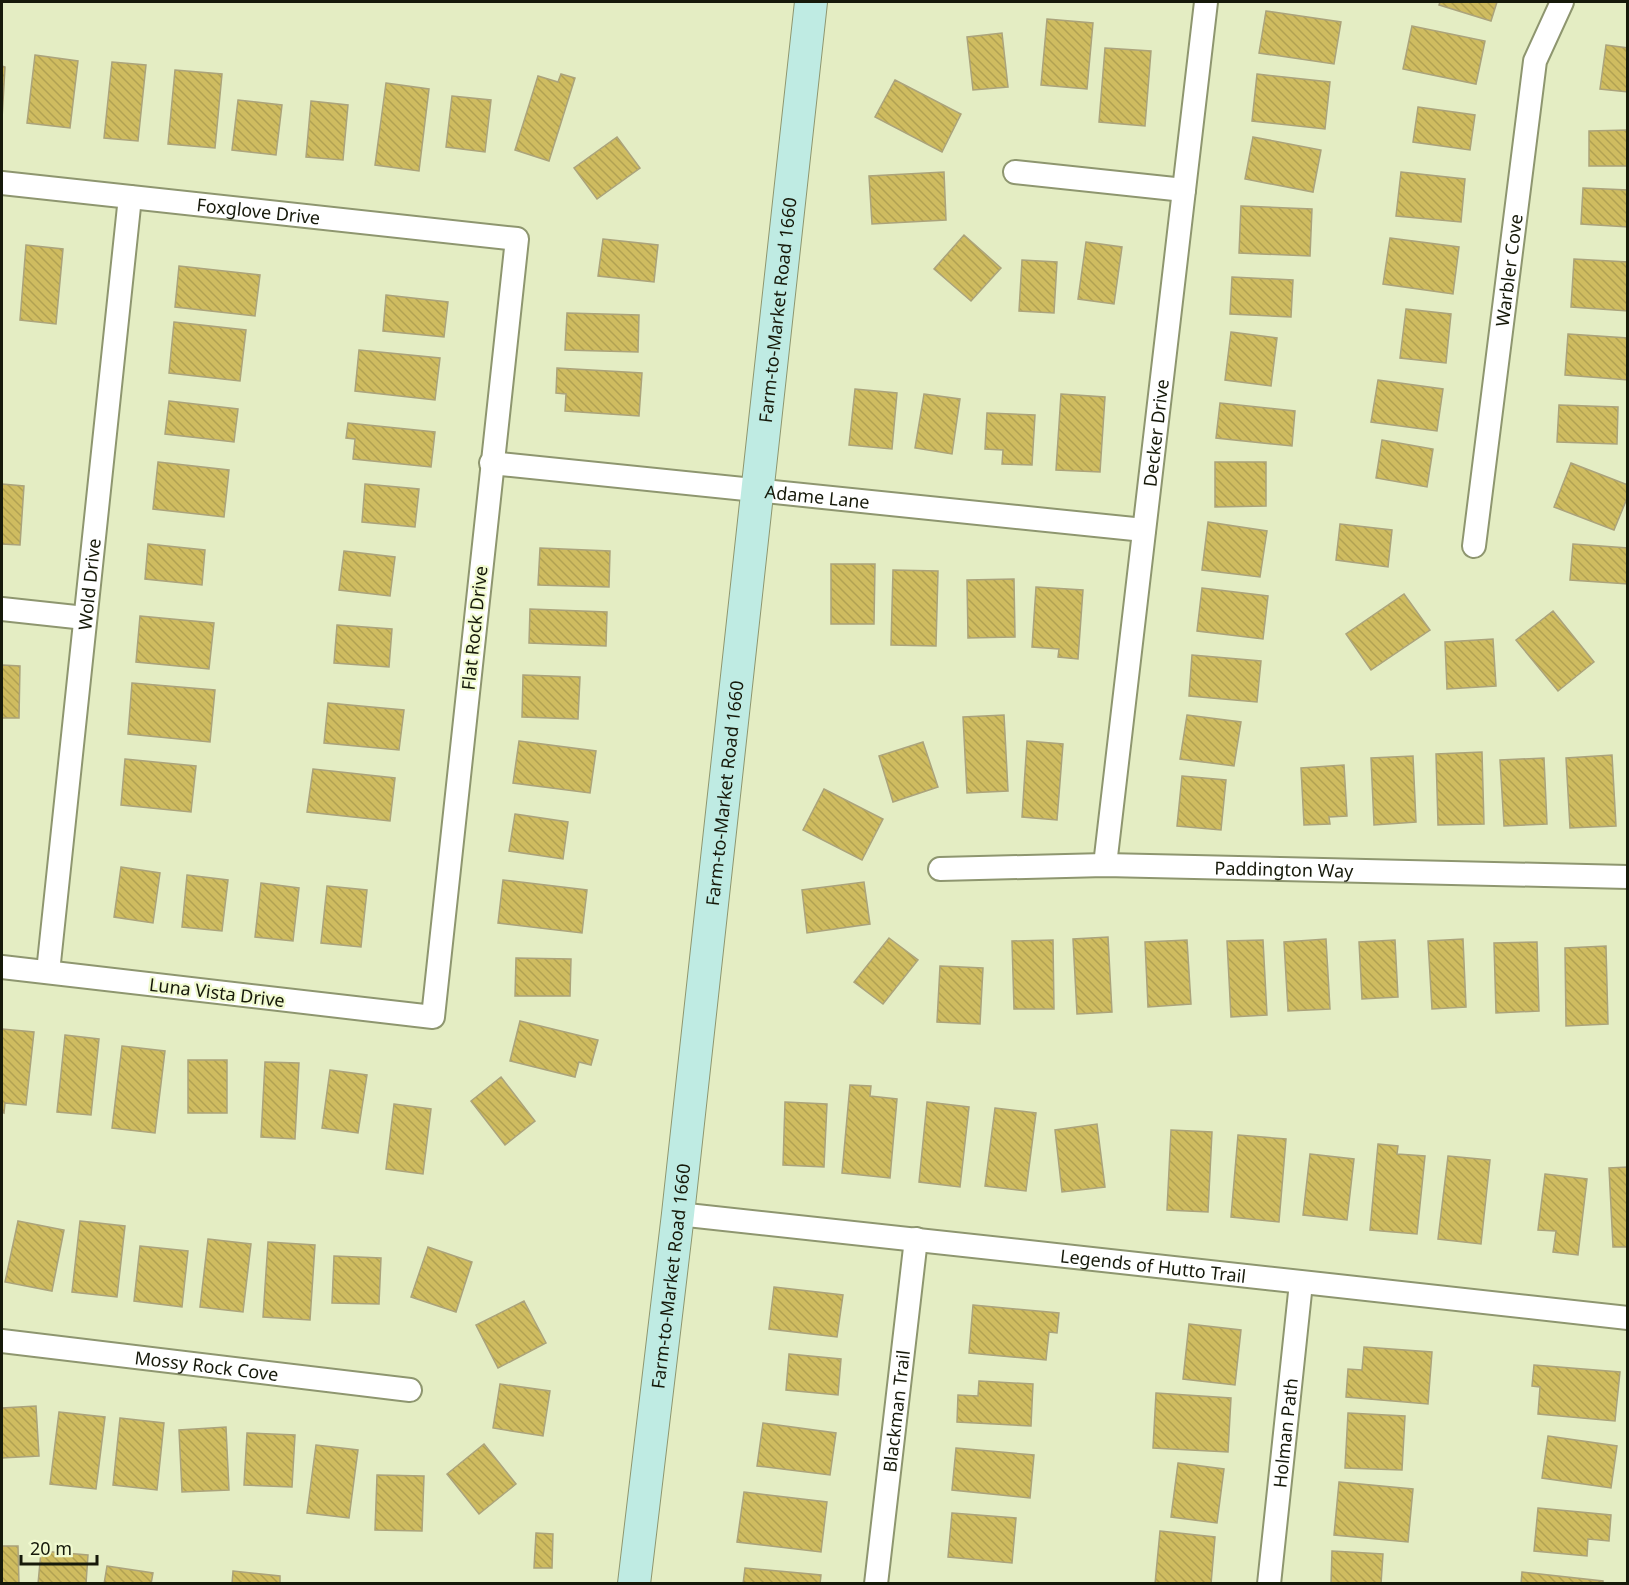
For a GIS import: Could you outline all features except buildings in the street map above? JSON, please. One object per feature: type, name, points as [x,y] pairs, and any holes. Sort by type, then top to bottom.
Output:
[{"type":"main road","name":"Farm-to-Market Road 1660","points":[[634,1584],[678,1214],[811,2]]},
{"type":"street","name":"Decker Drive","points":[[1105,866],[1206,2]]},
{"type":"street","name":"Warbler Cove","points":[[1474,546],[1535,61],[1562,2]]},
{"type":"street","points":[[1014,172],[1184,190]]},
{"type":"street","name":"Foxglove Drive","points":[[2,183],[517,239]]},
{"type":"street","name":"Wold Drive","points":[[48,972],[130,197]]},
{"type":"street","name":"Flat Rock Drive","points":[[432,1017],[517,239]]},
{"type":"street","name":"Adame Lane","points":[[491,463],[1144,530]]},
{"type":"street","points":[[2,609],[85,618]]},
{"type":"street","name":"Paddington Way","points":[[940,869],[1105,866],[1628,877]]},
{"type":"street","name":"Luna Vista Drive","points":[[2,967],[432,1017]]},
{"type":"street","name":"Legends of Hutto Trail","points":[[678,1214],[1628,1318]]},
{"type":"street","name":"Blackman Trail","points":[[876,1584],[916,1239]]},
{"type":"street","name":"Holman Path","points":[[1269,1584],[1301,1283]]},
{"type":"street","name":"Mossy Rock Cove","points":[[2,1341],[410,1390]]}]
